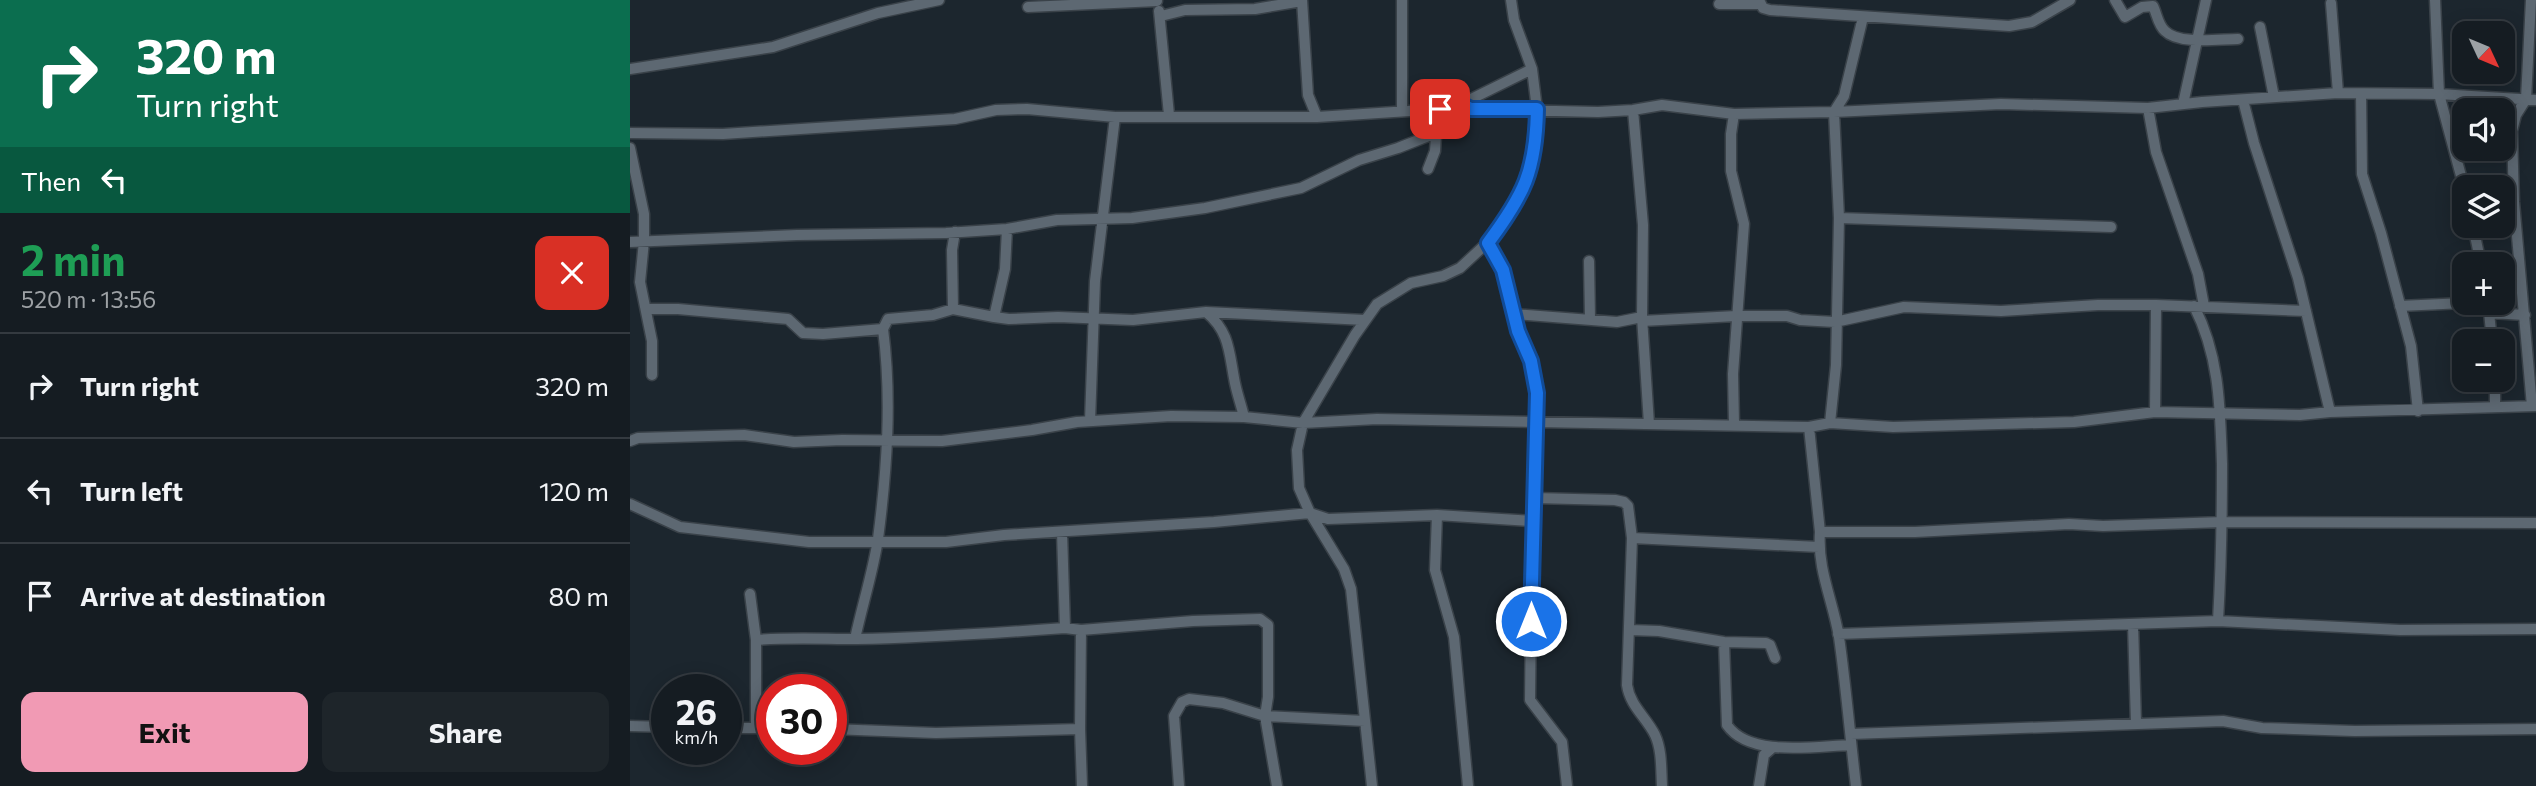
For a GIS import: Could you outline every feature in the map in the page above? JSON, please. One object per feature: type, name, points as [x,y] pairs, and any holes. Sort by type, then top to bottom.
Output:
[{"type":"street","points":[[877,0],[878,13]]},
{"type":"street","points":[[630,69],[773,47],[878,13],[939,0]]},
{"type":"street","points":[[1402,0],[1402,111]]},
{"type":"street","points":[[1372,786],[1351,589],[1344,569],[1310,513],[1299,488],[1297,450],[1303,423],[1377,304],[1411,283],[1443,276],[1460,268],[1488,243],[1514,208],[1526,185],[1536,146],[1537,109],[1532,69],[1514,20],[1511,0]]},
{"type":"street","points":[[1719,4],[1760,2],[1770,10],[2009,26],[2032,22],[2070,0]]},
{"type":"street","points":[[2115,0],[2126,17],[2142,7],[2150,5],[2155,8],[2163,31],[2174,37],[2238,39]]},
{"type":"street","points":[[2183,104],[2206,0]]},
{"type":"street","points":[[2435,0],[2439,94],[2461,175]]},
{"type":"street","points":[[630,441],[638,438],[744,435],[794,442],[942,441],[1090,421],[1171,415],[1244,417],[1303,423],[1377,419],[1809,427],[1830,423],[1893,427],[2074,422],[2155,412],[2300,415],[2534,406],[2514,202],[2512,131],[2516,115],[2531,99],[2531,0]]},
{"type":"street","points":[[1028,7],[1156,1],[1161,16],[1169,115]]},
{"type":"street","points":[[1161,16],[1185,10],[1255,9],[1302,1],[1308,95],[1317,117]]},
{"type":"street","points":[[2331,3],[2338,93]]},
{"type":"street","points":[[1830,423],[1836,365],[1839,218],[1834,112],[1844,96],[1863,17]]},
{"type":"street","points":[[2260,27],[2274,97]]},
{"type":"street","points":[[630,133],[723,134],[955,119],[996,110],[1027,109],[1115,117],[1317,117],[1440,109],[1461,104],[1532,69]]},
{"type":"street","points":[[1461,104],[1471,109],[1598,112],[1662,105],[1734,114],[2001,104],[2148,108],[2338,93],[2439,94],[2531,99]]},
{"type":"street","points":[[2361,94],[2362,174],[2381,233],[2411,346],[2418,411]]},
{"type":"street","points":[[2243,100],[2254,143],[2298,278],[2330,412]]},
{"type":"street","points":[[630,242],[1007,229],[1056,220],[1132,218],[1205,208],[1301,188],[1359,160],[1431,135],[1454,115],[1461,104]]},
{"type":"street","points":[[2148,108],[2156,152],[2198,274],[2199,306],[2219,381],[2223,522],[2218,621]]},
{"type":"street","points":[[1431,135],[1440,109]]},
{"type":"street","points":[[1633,110],[1643,225],[1642,319],[1649,424]]},
{"type":"street","points":[[1734,114],[1731,171],[1744,224],[1733,374],[1734,424]]},
{"type":"street","points":[[1090,421],[1096,281],[1115,117]]},
{"type":"street","points":[[1428,169],[1437,142],[1436,136],[1431,135]]},
{"type":"street","points":[[630,148],[644,214],[645,241],[640,282],[652,341],[652,375]]},
{"type":"street","points":[[1839,218],[2111,226]]},
{"type":"street","points":[[994,317],[1006,270],[1007,229]]},
{"type":"street","points":[[953,310],[952,250],[955,232]]},
{"type":"street","points":[[1488,243],[1503,270],[1518,331],[1531,361],[1537,393],[1530,700],[1562,743],[1567,786]]},
{"type":"street","points":[[1589,261],[1590,318]]},
{"type":"street","points":[[2400,306],[2452,304]]},
{"type":"street","points":[[1617,322],[1642,319],[1787,316],[1800,320],[1835,322],[1904,307],[2001,311],[2098,305],[2156,305],[2306,311]]},
{"type":"street","points":[[2155,412],[2156,305]]},
{"type":"street","points":[[646,309],[678,309],[788,319],[803,332],[823,334],[883,329]]},
{"type":"street","points":[[855,639],[877,540],[888,440],[887,361],[883,329],[888,319],[933,315],[953,310],[1009,319],[1142,319],[1206,312],[1365,320]]},
{"type":"street","points":[[1206,312],[1224,332],[1231,351],[1244,417]]},
{"type":"street","points":[[1224,332],[1232,319],[1244,313]]},
{"type":"street","points":[[2515,313],[2525,315]]},
{"type":"street","points":[[1513,314],[1617,322],[1636,327],[1643,334]]},
{"type":"street","points":[[2494,392],[2495,407]]},
{"type":"street","points":[[1809,427],[1820,532],[1819,547],[1825,586],[1838,634],[1856,786]]},
{"type":"street","points":[[1534,498],[1624,502],[1630,513],[1632,538],[1629,695],[1657,738],[1662,786]]},
{"type":"street","points":[[630,504],[680,527],[808,542],[946,542],[1004,535],[1310,513],[1328,519],[1437,516],[1532,521]]},
{"type":"street","points":[[1437,516],[1435,570],[1454,637],[1468,786]]},
{"type":"street","points":[[1820,532],[1915,532],[2069,524],[2103,526],[2223,522],[2536,523]]},
{"type":"street","points":[[1062,532],[1065,628]]},
{"type":"street","points":[[1632,538],[1819,547]]},
{"type":"street","points":[[750,594],[756,640],[756,674]]},
{"type":"street","points":[[756,640],[959,636],[1193,621],[1264,620],[1268,625],[1268,697],[1265,716],[1276,786]]},
{"type":"street","points":[[1838,634],[2218,621],[2400,630],[2536,629]]},
{"type":"street","points":[[2133,624],[2136,723]]},
{"type":"street","points":[[1081,630],[1082,786]]},
{"type":"street","points":[[1630,630],[1659,631],[1724,642],[1766,643],[1770,645],[1775,658]]},
{"type":"street","points":[[1724,642],[1727,725],[1734,735],[1772,748],[1851,745]]},
{"type":"street","points":[[1179,786],[1174,716],[1182,702],[1189,699],[1223,703],[1265,716],[1365,721]]},
{"type":"street","points":[[1851,734],[2223,722],[2262,728],[2355,731],[2536,729]]},
{"type":"street","points":[[630,726],[651,727]]},
{"type":"street","points":[[742,728],[756,728]]},
{"type":"street","points":[[847,730],[936,733],[1080,729]]},
{"type":"street","points":[[1759,786],[1765,755],[1772,748]]},
{"type":"route","points":[[1440,109],[1461,104],[1471,109],[1537,109],[1536,146],[1526,185],[1514,208],[1488,243],[1503,270],[1518,331],[1531,361],[1537,393],[1531,621]]}]
